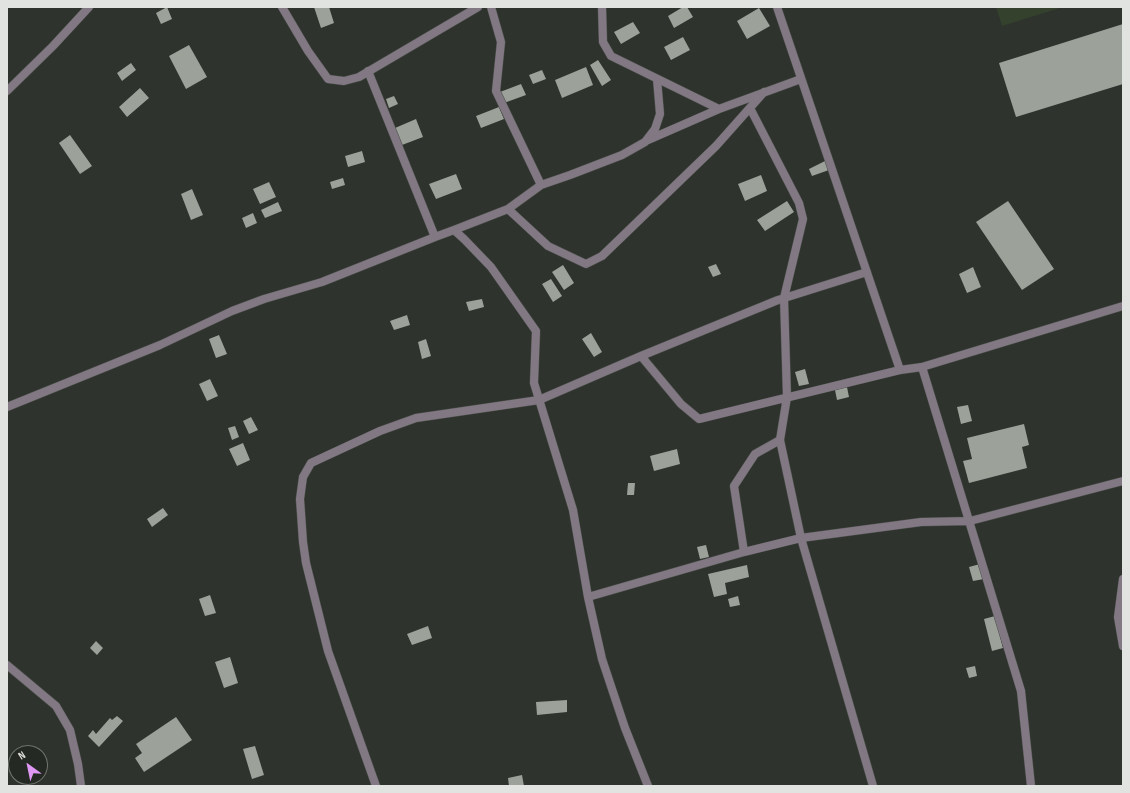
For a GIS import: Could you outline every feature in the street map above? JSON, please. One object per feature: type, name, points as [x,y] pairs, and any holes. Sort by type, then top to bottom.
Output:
[{"type":"street","points":[[7,91],[53,46],[89,7]]},
{"type":"street","points":[[282,7],[308,51],[328,79],[344,81],[359,77],[478,7]]},
{"type":"street","points":[[491,7],[501,42],[496,91],[541,184]]},
{"type":"street","points":[[602,7],[603,42],[611,56],[719,109]]},
{"type":"street","points":[[777,7],[900,370]]},
{"type":"street","points":[[368,71],[435,237]]},
{"type":"street","points":[[7,407],[160,344],[232,310],[322,282],[508,208],[541,184],[570,175],[622,154],[645,142],[719,109],[801,78]]},
{"type":"street","points":[[645,142],[655,129],[660,114],[657,79]]},
{"type":"street","points":[[508,208],[548,246],[586,264],[602,256],[716,146],[764,92]]},
{"type":"street","points":[[750,108],[799,203],[803,219],[784,298],[786,397],[780,440],[801,538],[873,786]]},
{"type":"street","points":[[454,230],[491,267],[536,331],[534,383],[573,510],[588,597],[602,659],[625,728],[648,786]]},
{"type":"street","points":[[376,786],[328,650],[308,570],[303,542],[300,499],[302,477],[311,463],[380,431],[416,418],[539,400],[641,356],[784,298],[867,272]]},
{"type":"street","points":[[641,356],[681,404],[699,419],[900,370],[922,367],[1123,306]]},
{"type":"street","points":[[922,367],[1021,691],[1031,786]]},
{"type":"street","points":[[744,552],[734,486],[755,454],[780,440]]},
{"type":"street","points":[[588,597],[744,552],[801,538],[921,522],[970,521],[1123,481]]},
{"type":"street","points":[[1123,580],[1118,617],[1123,646]]},
{"type":"street","points":[[7,665],[56,706],[70,730],[78,764],[81,786]]},
{"type":"green space","points":[[996,7],[1063,7],[1002,26]]},
{"type":"building","points":[[167,7],[172,19],[161,24],[156,13]]},
{"type":"building","points":[[314,7],[329,7],[334,23],[321,28]]},
{"type":"building","points":[[683,7],[687,7],[693,17],[674,28],[668,16]]},
{"type":"building","points":[[759,8],[770,26],[747,39],[737,21]]},
{"type":"building","points":[[633,22],[640,33],[621,44],[614,32]]},
{"type":"building","points":[[1123,24],[1123,84],[1016,117],[999,63]]},
{"type":"building","points":[[683,37],[690,50],[671,60],[664,47]]},
{"type":"building","points":[[189,45],[207,77],[186,89],[169,56]]},
{"type":"building","points":[[598,60],[611,80],[602,86],[590,65]]},
{"type":"building","points":[[131,63],[136,70],[122,81],[117,73]]},
{"type":"building","points":[[586,67],[593,85],[562,98],[555,80]]},
{"type":"building","points":[[542,70],[546,79],[533,84],[529,75]]},
{"type":"building","points":[[521,84],[526,95],[504,103],[500,92]]},
{"type":"building","points":[[140,88],[149,98],[127,117],[119,107]]},
{"type":"building","points":[[394,96],[398,104],[389,108],[386,99]]},
{"type":"building","points":[[499,107],[504,119],[481,128],[476,116]]},
{"type":"building","points":[[416,119],[423,137],[402,145],[395,128]]},
{"type":"building","points":[[70,135],[92,166],[80,174],[59,143]]},
{"type":"building","points":[[362,151],[365,162],[348,167],[345,156]]},
{"type":"building","points":[[825,161],[829,170],[812,176],[809,169]]},
{"type":"building","points":[[456,174],[462,189],[436,199],[429,184]]},
{"type":"building","points":[[761,175],[767,191],[745,201],[738,184]]},
{"type":"building","points":[[343,178],[345,185],[332,189],[330,182]]},
{"type":"building","points":[[269,182],[276,197],[260,204],[253,189]]},
{"type":"building","points":[[192,189],[203,215],[191,220],[181,194]]},
{"type":"building","points":[[787,201],[794,212],[765,231],[757,220]]},
{"type":"building","points":[[1008,201],[1054,269],[1022,290],[976,222]]},
{"type":"building","points":[[278,202],[282,211],[265,218],[261,210]]},
{"type":"building","points":[[253,213],[257,223],[246,228],[242,218]]},
{"type":"building","points":[[716,264],[721,274],[713,277],[708,267]]},
{"type":"building","points":[[563,265],[574,283],[564,290],[552,272]]},
{"type":"building","points":[[973,267],[981,287],[967,293],[959,274]]},
{"type":"building","points":[[551,279],[562,296],[553,302],[542,284]]},
{"type":"building","points":[[482,299],[484,307],[469,311],[466,302]]},
{"type":"building","points":[[407,315],[410,325],[394,330],[390,321]]},
{"type":"building","points":[[591,333],[602,352],[594,357],[582,339]]},
{"type":"building","points":[[219,335],[227,354],[216,358],[209,339]]},
{"type":"building","points":[[426,339],[431,356],[422,359],[418,342]]},
{"type":"building","points":[[805,369],[809,384],[799,386],[795,372]]},
{"type":"building","points":[[210,379],[218,396],[207,401],[199,384]]},
{"type":"building","points":[[847,387],[849,397],[837,400],[835,390]]},
{"type":"building","points":[[968,405],[972,421],[961,424],[957,407]]},
{"type":"building","points":[[251,417],[258,430],[249,434],[243,421]]},
{"type":"building","points":[[1024,424],[1029,445],[1022,447],[1027,468],[969,483],[963,461],[972,459],[967,438]]},
{"type":"building","points":[[235,426],[239,437],[232,440],[228,428]]},
{"type":"building","points":[[243,443],[250,460],[237,466],[229,449]]},
{"type":"building","points":[[677,449],[680,464],[654,471],[650,456]]},
{"type":"building","points":[[628,483],[635,483],[634,495],[627,495]]},
{"type":"building","points":[[163,508],[168,515],[152,527],[147,519]]},
{"type":"building","points":[[706,545],[709,557],[700,559],[697,547]]},
{"type":"building","points":[[980,564],[984,579],[973,581],[969,567]]},
{"type":"building","points":[[747,565],[749,577],[725,583],[727,594],[714,597],[708,574]]},
{"type":"building","points":[[210,595],[216,613],[205,616],[199,599]]},
{"type":"building","points":[[738,596],[740,605],[730,607],[728,599]]},
{"type":"building","points":[[995,616],[1003,648],[992,651],[984,619]]},
{"type":"building","points":[[428,626],[432,638],[412,645],[407,634]]},
{"type":"building","points":[[96,641],[103,648],[97,655],[90,648]]},
{"type":"building","points":[[230,657],[238,683],[224,688],[215,662]]},
{"type":"building","points":[[975,666],[977,676],[969,678],[966,668]]},
{"type":"building","points":[[567,700],[567,712],[537,715],[536,702]]},
{"type":"building","points":[[117,716],[123,721],[99,747],[88,736],[93,730],[96,734],[110,718],[112,720]]},
{"type":"building","points":[[176,717],[192,740],[144,772],[135,758],[142,753],[136,744]]},
{"type":"building","points":[[255,746],[264,775],[252,779],[243,749]]},
{"type":"building","points":[[522,775],[524,786],[509,786],[508,778]]}]
